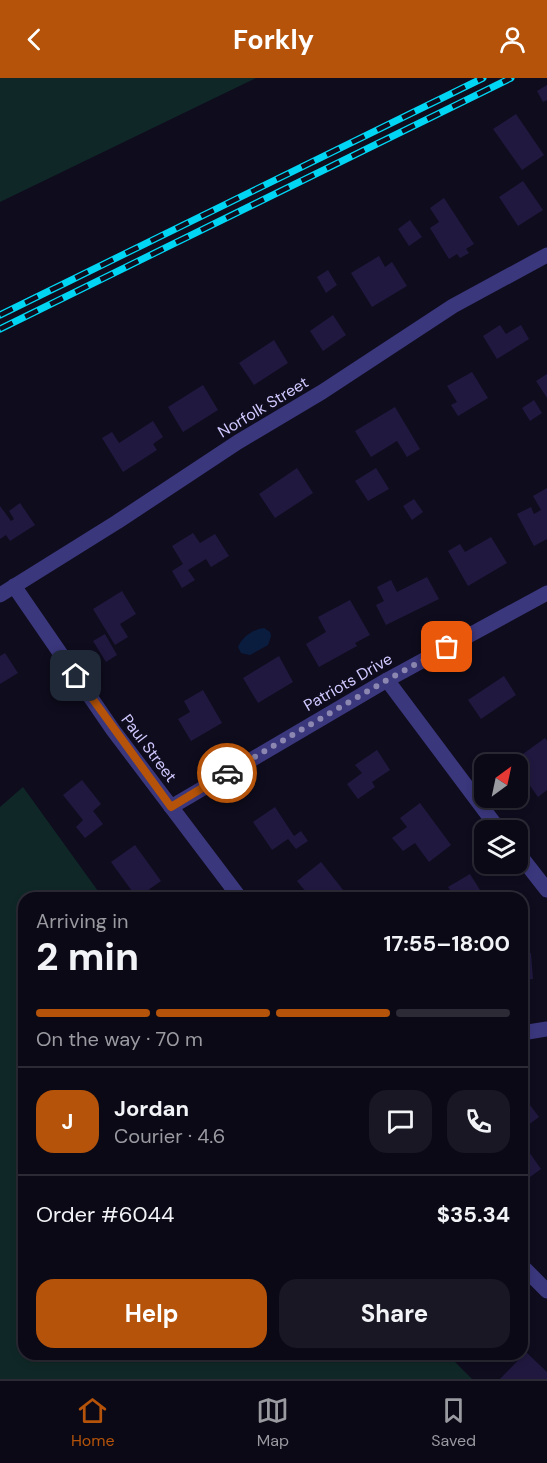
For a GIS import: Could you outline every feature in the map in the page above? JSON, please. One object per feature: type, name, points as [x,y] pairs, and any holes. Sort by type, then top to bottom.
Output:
[{"type":"street","name":"Norfolk Street","points":[[0,595],[117,522],[238,442],[322,392],[453,306],[547,255]]},
{"type":"street","name":"Paul Street","points":[[14,586],[113,730],[235,892]]},
{"type":"street","name":"Patriots Drive","points":[[171,807],[387,680],[547,593]]},
{"type":"street","points":[[387,680],[493,820]]},
{"type":"street","points":[[528,865],[547,890]]},
{"type":"street","points":[[528,1032],[547,1029]]},
{"type":"street","points":[[528,1272],[547,1291]]},
{"type":"green space","points":[[0,78],[256,78],[0,202]]},
{"type":"green space","points":[[23,787],[99,892],[18,892],[18,1360],[453,1360],[472,1379],[0,1379],[0,807]]},
{"type":"water","points":[[264,628],[270,632],[271,636],[268,645],[250,655],[241,653],[238,647],[242,640],[252,632]]},
{"type":"building","points":[[547,85],[547,100],[543,102],[537,91]]},
{"type":"building","points":[[516,114],[544,155],[522,170],[493,129]]},
{"type":"building","points":[[523,181],[543,210],[518,226],[499,197]]},
{"type":"building","points":[[444,198],[474,244],[466,249],[469,253],[460,258],[457,254],[449,259],[430,228],[439,222],[430,208]]},
{"type":"building","points":[[410,220],[422,237],[409,246],[398,229]]},
{"type":"building","points":[[379,256],[385,267],[392,262],[407,286],[372,307],[351,273]]},
{"type":"building","points":[[328,270],[337,285],[326,293],[317,277]]},
{"type":"building","points":[[333,315],[346,335],[323,351],[310,331]]},
{"type":"building","points":[[500,325],[506,334],[521,325],[529,339],[497,359],[483,336]]},
{"type":"building","points":[[274,340],[288,363],[254,385],[239,363]]},
{"type":"building","points":[[472,372],[488,398],[458,416],[451,405],[457,402],[447,386]]},
{"type":"building","points":[[547,374],[547,398],[536,381]]},
{"type":"building","points":[[203,385],[218,410],[183,432],[168,407]]},
{"type":"building","points":[[534,400],[542,413],[530,421],[522,408]]},
{"type":"building","points":[[395,407],[420,449],[407,457],[397,441],[371,457],[355,431]]},
{"type":"building","points":[[153,421],[163,437],[153,444],[157,450],[123,472],[102,438],[112,432],[119,443]]},
{"type":"building","points":[[297,468],[313,493],[275,518],[259,494]]},
{"type":"building","points":[[376,468],[389,489],[368,501],[355,481]]},
{"type":"building","points":[[547,488],[547,539],[534,546],[517,514],[531,507],[534,514],[541,510],[533,496]]},
{"type":"building","points":[[414,499],[423,512],[412,520],[403,506]]},
{"type":"building","points":[[20,503],[35,525],[10,541],[6,535],[0,539],[0,506],[11,521],[14,519],[9,511]]},
{"type":"building","points":[[193,533],[200,543],[215,534],[229,556],[211,567],[206,559],[188,570],[195,580],[182,588],[172,571],[183,564],[172,546]]},
{"type":"building","points":[[491,537],[507,563],[468,586],[448,551],[460,544],[465,552]]},
{"type":"building","points":[[427,577],[439,599],[386,625],[376,605],[384,601],[377,587],[391,580],[397,592]]},
{"type":"building","points":[[122,591],[136,614],[120,624],[128,637],[115,645],[93,609]]},
{"type":"building","points":[[350,600],[370,635],[355,643],[357,646],[319,667],[306,644],[326,632],[318,617]]},
{"type":"building","points":[[105,634],[117,655],[106,662],[93,641]]},
{"type":"building","points":[[5,653],[18,673],[0,684],[0,656]]},
{"type":"building","points":[[279,656],[293,682],[258,703],[243,678]]},
{"type":"building","points":[[504,676],[516,695],[481,719],[468,700]]},
{"type":"building","points":[[203,690],[222,723],[191,741],[178,719],[190,712],[184,701]]},
{"type":"building","points":[[545,738],[547,741],[547,790],[538,797],[528,783],[528,754],[523,754]]},
{"type":"building","points":[[377,750],[390,770],[372,782],[375,787],[358,799],[347,784],[362,773],[355,765]]},
{"type":"building","points":[[82,780],[101,804],[93,811],[103,824],[85,838],[76,827],[83,820],[63,795]]},
{"type":"building","points":[[420,803],[451,845],[429,862],[415,843],[403,851],[392,838],[407,827],[400,818]]},
{"type":"building","points":[[275,807],[294,836],[301,831],[308,841],[296,849],[288,839],[272,850],[253,822]]},
{"type":"building","points":[[135,845],[161,881],[145,892],[133,892],[111,862]]},
{"type":"building","points":[[321,862],[345,892],[306,892],[297,881]]},
{"type":"building","points":[[470,874],[481,892],[451,892],[448,887]]},
{"type":"building","points":[[528,953],[531,953],[533,979],[528,979]]},
{"type":"building","points":[[528,1102],[539,1117],[528,1125]]},
{"type":"building","points":[[528,1151],[541,1169],[528,1179]]},
{"type":"building","points":[[528,1354],[547,1372],[547,1379],[500,1379],[518,1360],[528,1360]]},
{"type":"railway","points":[[0,315],[483,78]]},
{"type":"railway","points":[[0,329],[511,78]]},
{"type":"way so far","points":[[227,773],[447,647]]},
{"type":"route","points":[[76,676],[171,807],[227,773]]}]
